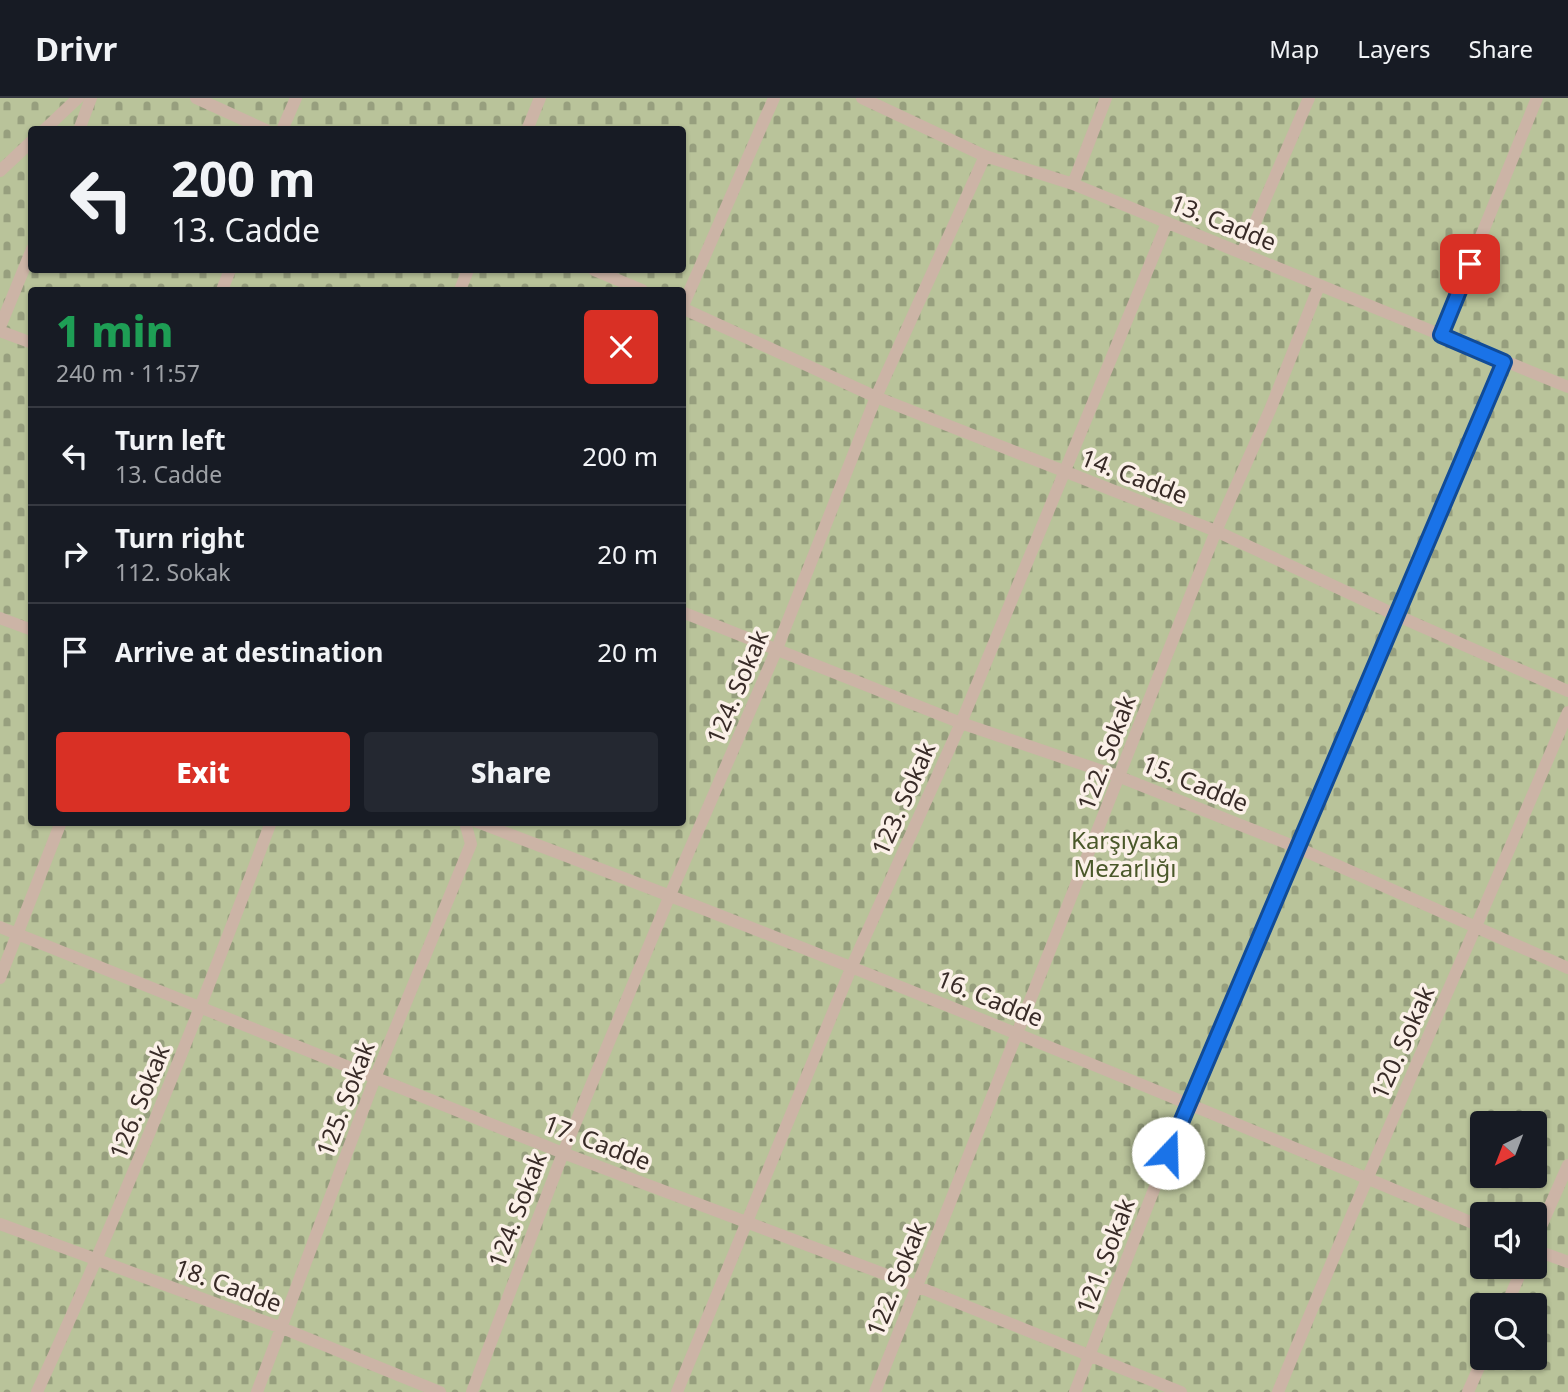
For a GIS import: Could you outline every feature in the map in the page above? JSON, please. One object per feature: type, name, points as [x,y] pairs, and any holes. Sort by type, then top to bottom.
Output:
[{"type":"lane","points":[[48,126],[78,98]]},
{"type":"lane","points":[[80,126],[90,98]]},
{"type":"lane","points":[[196,98],[258,126]]},
{"type":"lane","points":[[284,126],[296,98]]},
{"type":"lane","points":[[529,126],[540,98]]},
{"type":"lane","points":[[686,299],[774,98]]},
{"type":"lane","name":"13. Cadde","points":[[862,98],[877,101],[985,156],[1073,184],[1568,387]]},
{"type":"lane","points":[[1073,184],[1106,98]]},
{"type":"lane","points":[[1242,253],[1309,98]]},
{"type":"lane","points":[[1441,335],[1538,98]]},
{"type":"lane","points":[[0,171],[28,145]]},
{"type":"lane","name":"124. Sokak","points":[[472,1392],[563,1153],[670,895],[776,652],[876,397],[985,156]]},
{"type":"lane","name":"123. Sokak","points":[[677,1392],[852,966],[961,723],[1167,223]]},
{"type":"lane","points":[[28,259],[0,329],[28,341]]},
{"type":"lane","points":[[601,273],[635,287]]},
{"type":"lane","name":"122. Sokak","points":[[875,1392],[1216,531],[1270,410],[1319,286]]},
{"type":"lane","name":"14. Cadde","points":[[686,310],[876,397],[1216,531],[1568,691]]},
{"type":"lane","name":"121. Sokak","points":[[1075,1392],[1188,1102],[1398,616],[1504,362]]},
{"type":"lane","name":"15. Cadde","points":[[686,614],[776,652],[961,723],[1120,777],[1296,847],[1568,968]]},
{"type":"lane","points":[[0,618],[28,628]]},
{"type":"lane","name":"120. Sokak","points":[[1278,1392],[1365,1178],[1477,928],[1568,712]]},
{"type":"lane","points":[[0,978],[59,826]]},
{"type":"lane","name":"126. Sokak","points":[[37,1392],[97,1261],[201,1009],[270,826]]},
{"type":"lane","name":"125. Sokak","points":[[257,1392],[375,1078],[471,844],[466,826]]},
{"type":"lane","name":"16. Cadde","points":[[488,826],[852,966],[1188,1102],[1470,1222]]},
{"type":"lane","name":"17. Cadde","points":[[0,927],[16,936],[563,1153],[916,1286],[1181,1392]]},
{"type":"lane","points":[[1547,1213],[1568,1165]]},
{"type":"lane","name":"18. Cadde","points":[[0,1224],[282,1328],[440,1392]]},
{"type":"lane","points":[[1547,1254],[1568,1262]]},
{"type":"lane","points":[[1468,1392],[1478,1370]]},
{"type":"green space","name":"Karşıyaka Mezarlığı","points":[[0,98],[1568,98],[1568,1392],[0,1392]]},
{"type":"route","points":[[1168,1153],[1504,362],[1441,335],[1470,264]]}]
